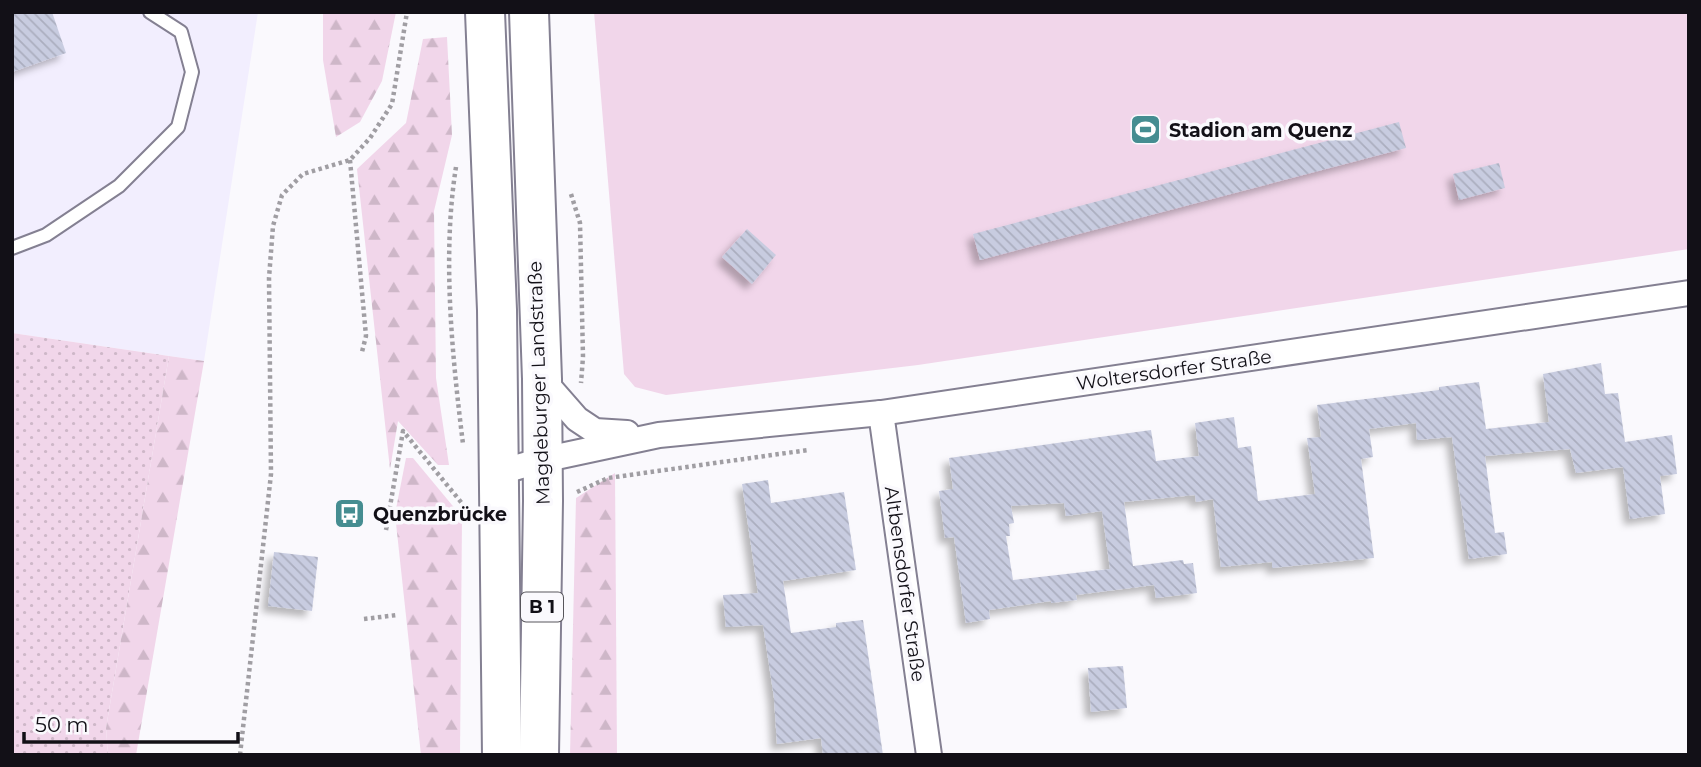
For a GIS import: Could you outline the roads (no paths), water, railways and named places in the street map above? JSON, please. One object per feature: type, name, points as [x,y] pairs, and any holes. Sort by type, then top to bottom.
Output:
[{"type":"main road","name":"Magdeburger Landstraße","points":[[485,12],[497,310],[502,755]]},
{"type":"main road","name":"Magdeburger Landstraße","points":[[529,12],[542,379],[539,755]]},
{"type":"street","name":"Woltersdorfer Straße","points":[[497,473],[542,460],[659,435],[881,413],[1689,293]]},
{"type":"street","name":"Woltersdorfer Straße","points":[[542,379],[577,418],[595,431],[659,435]]},
{"type":"street","name":"Altbensdorfer Straße","points":[[881,413],[929,755]]},
{"type":"lane","points":[[12,248],[46,235],[119,186],[178,127],[192,72],[181,32],[150,12]]},
{"type":"place","name":"Stadion am Quenz","points":[[1146,130]]},
{"type":"place","name":"Quenzbrücke","points":[[350,514]]}]
